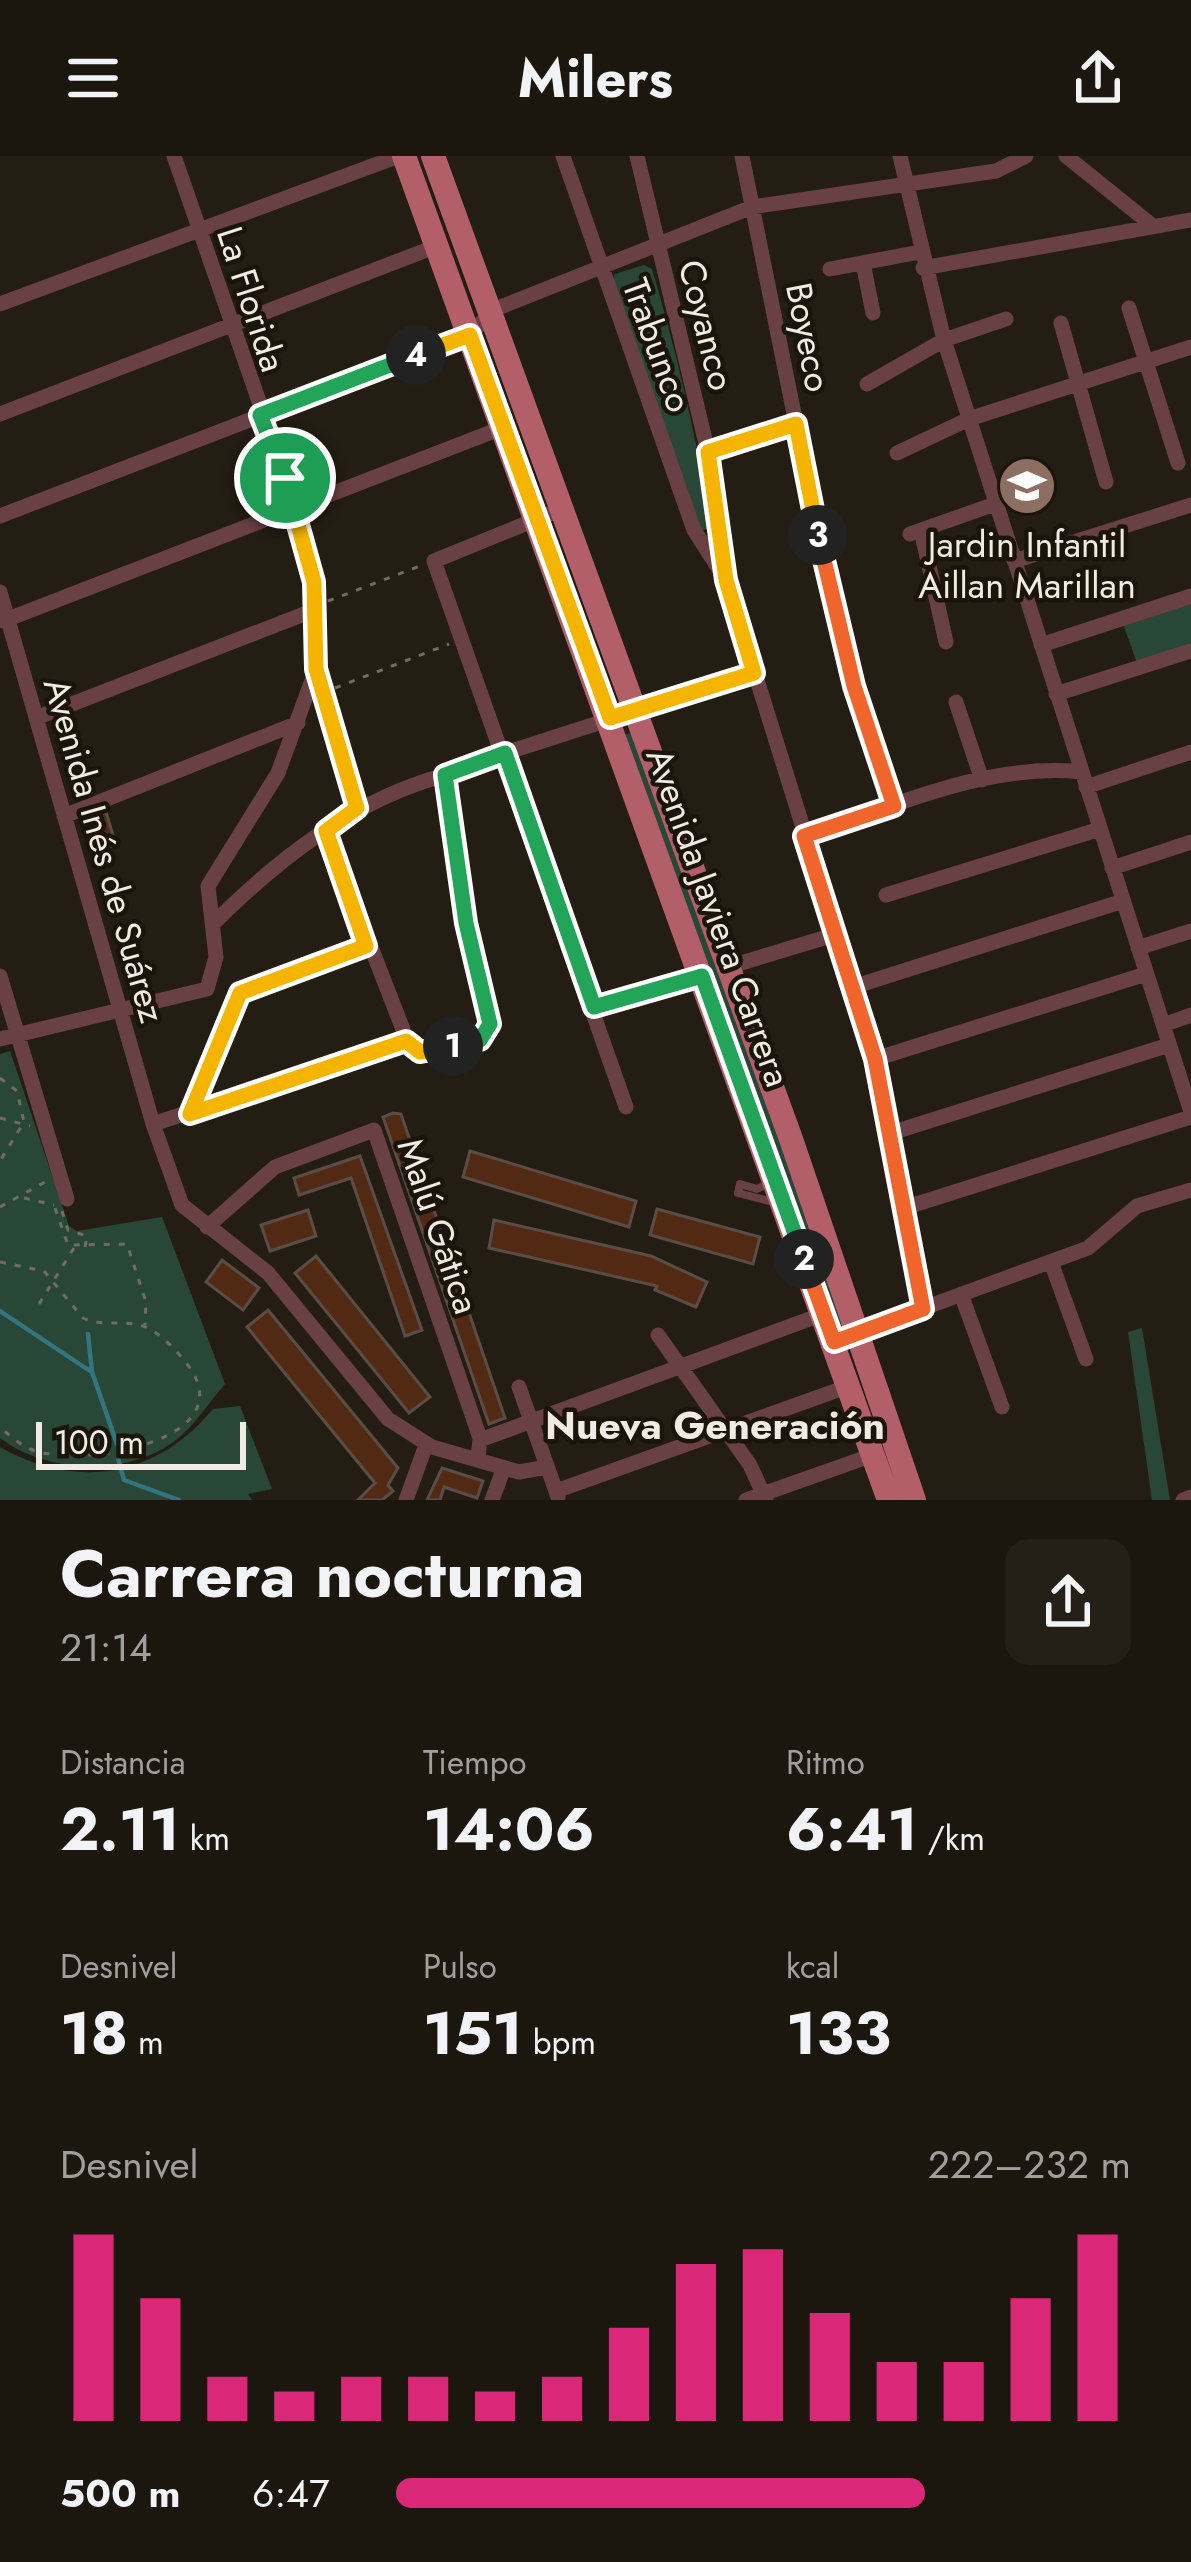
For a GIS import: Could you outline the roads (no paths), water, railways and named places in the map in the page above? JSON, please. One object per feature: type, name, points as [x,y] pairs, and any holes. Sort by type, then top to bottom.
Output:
[{"type":"main road","name":"Avenida Javiera Carrera","points":[[402,156],[824,1314],[845,1337],[849,1386],[889,1500]]},
{"type":"main road","name":"Avenida Javiera Carrera","points":[[433,156],[493,310],[728,967],[845,1337],[914,1500]]},
{"type":"street","name":"La Florida","points":[[174,156],[228,323],[296,508],[317,609],[316,669],[357,808]]},
{"type":"street","points":[[0,304],[402,156]]},
{"type":"street","name":"Trabunco","points":[[563,156],[694,530],[726,580],[837,934],[875,1059],[923,1309]]},
{"type":"street","name":"Coyanco","points":[[637,156],[708,452],[726,580]]},
{"type":"street","name":"Boyeco","points":[[742,156],[834,612],[894,806]]},
{"type":"street","points":[[900,156],[921,260],[968,419],[1190,1108],[904,1208]]},
{"type":"street","points":[[0,516],[470,335],[493,310],[752,207],[996,171],[1026,156]]},
{"type":"street","points":[[1066,156],[1153,226]]},
{"type":"street","points":[[830,268],[921,260],[1191,220]]},
{"type":"street","points":[[0,414],[437,246]]},
{"type":"street","points":[[862,262],[873,313]]},
{"type":"street","points":[[1129,308],[1178,463]]},
{"type":"street","points":[[868,384],[944,340],[1006,319]]},
{"type":"street","points":[[1061,322],[1106,482]]},
{"type":"street","points":[[897,453],[968,419],[1191,347]]},
{"type":"street","points":[[708,452],[796,424]]},
{"type":"street","points":[[4,621],[502,428]]},
{"type":"street","points":[[946,642],[915,532],[995,504]]},
{"type":"street","points":[[1014,561],[1191,505]]},
{"type":"street","points":[[564,508],[434,561],[626,1107]]},
{"type":"street","name":"Avenida Inés de Suárez","points":[[0,592],[4,621],[37,718],[153,1124],[182,1205],[268,1273],[388,1419],[426,1445]]},
{"type":"street","points":[[1041,645],[1191,596]]},
{"type":"street","points":[[37,718],[317,609]]},
{"type":"street","points":[[1057,694],[1191,651]]},
{"type":"street","points":[[0,1039],[204,992],[215,957],[206,900],[211,879],[278,773],[316,669]]},
{"type":"street","points":[[505,753],[754,673]]},
{"type":"street","points":[[956,702],[982,780]]},
{"type":"street","points":[[64,816],[298,723]]},
{"type":"street","points":[[804,836],[982,780],[1043,768],[1084,779],[1191,752]]},
{"type":"street","points":[[213,924],[254,883],[357,808],[445,775],[466,923],[490,1024],[480,1040],[424,1051],[406,1041],[326,831]]},
{"type":"street","points":[[886,896],[1100,829]]},
{"type":"street","points":[[1112,868],[1191,842]]},
{"type":"street","points":[[853,987],[1123,901]]},
{"type":"street","points":[[1138,948],[1191,931]]},
{"type":"street","points":[[728,967],[837,934]]},
{"type":"street","points":[[190,1114],[240,993],[366,946]]},
{"type":"street","points":[[875,1059],[1146,974]]},
{"type":"street","points":[[0,976],[61,1202]]},
{"type":"street","points":[[594,1007],[702,976]]},
{"type":"street","points":[[1163,1024],[1191,1016]]},
{"type":"street","points":[[153,1124],[406,1041]]},
{"type":"street","points":[[888,1133],[1169,1046]]},
{"type":"street","name":"Malú Gática","points":[[207,1227],[275,1167],[374,1130],[480,1440],[478,1460]]},
{"type":"street","points":[[845,1337],[1101,1242],[1137,1207],[1191,1190]]},
{"type":"street","points":[[1051,1262],[1085,1359]]},
{"type":"street","points":[[961,1294],[1002,1406]]},
{"type":"street","points":[[480,1440],[824,1314]]},
{"type":"street","points":[[658,1335],[726,1430],[765,1497]]},
{"type":"street","points":[[519,1387],[557,1496],[849,1386]]},
{"type":"street","points":[[406,1500],[426,1445],[525,1473],[547,1467]]},
{"type":"street","points":[[746,1500],[873,1455]]},
{"type":"street","points":[[493,1500],[504,1468]]},
{"type":"lane","points":[[775,1178],[757,1189],[739,1189],[784,1205]]},
{"type":"waterway","points":[[0,1311],[90,1371]]},
{"type":"waterway","points":[[88,1334],[92,1372],[117,1444]]},
{"type":"waterway","points":[[118,1458],[124,1480],[179,1500]]},
{"type":"place","name":"Jardin Infantil Aillan Marillan","points":[[1027,486]]},
{"type":"district","name":"Nueva Generación","points":[[715,1425]]}]
